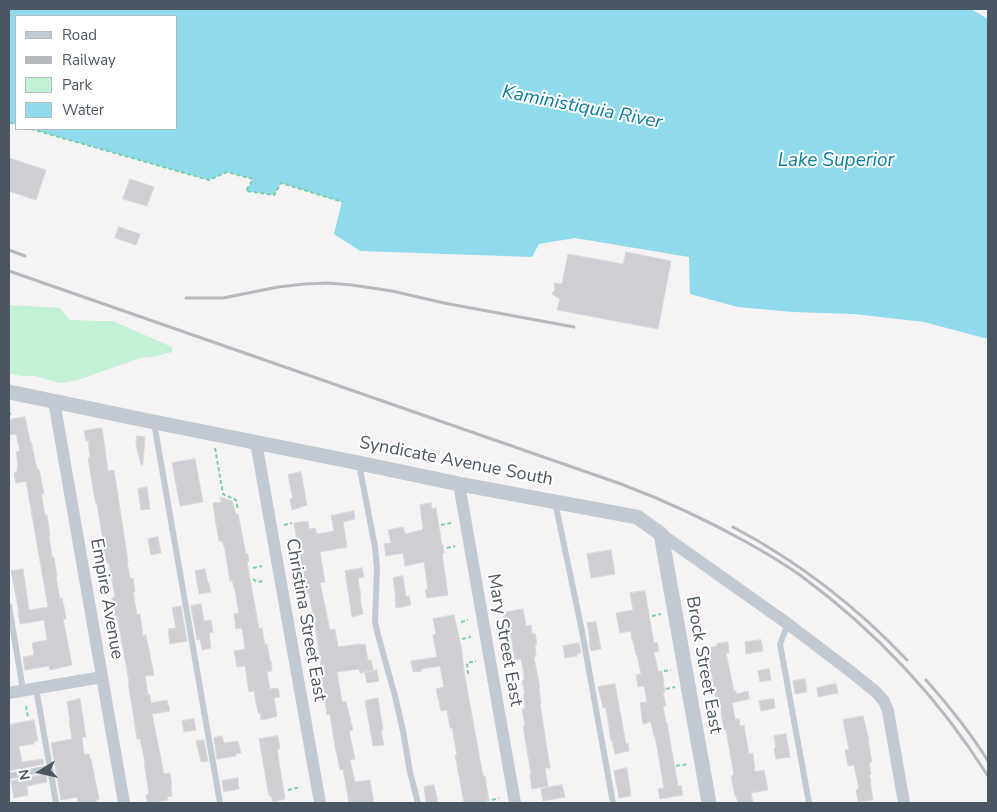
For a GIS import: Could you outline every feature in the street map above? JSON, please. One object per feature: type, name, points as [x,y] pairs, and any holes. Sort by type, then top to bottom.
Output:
[{"type":"street","name":"Syndicate Avenue South","points":[[9,392],[359,462],[459,484],[637,517],[788,624],[884,700],[889,716],[904,803]]},
{"type":"street","name":"Empire Avenue","points":[[54,401],[124,803]]},
{"type":"street","name":"Christina Street East","points":[[256,442],[320,803]]},
{"type":"street","name":"Mary Street East","points":[[459,484],[515,803]]},
{"type":"street","name":"Brock Street East","points":[[661,534],[709,803]]},
{"type":"street","points":[[9,693],[102,677]]},
{"type":"lane","points":[[154,422],[220,803]]},
{"type":"lane","points":[[359,462],[375,547],[377,568],[375,621],[395,696],[418,803]]},
{"type":"lane","points":[[555,501],[581,626],[613,803]]},
{"type":"lane","points":[[9,606],[50,768],[56,803]]},
{"type":"lane","points":[[788,624],[780,644],[809,803]]},
{"type":"lane","points":[[9,776],[50,768]]},
{"type":"path","points":[[34,130],[209,180],[227,172],[253,179],[246,191],[274,195],[281,183],[343,202]]},
{"type":"path","points":[[9,406],[10,415]]},
{"type":"path","points":[[215,448],[223,494],[236,500],[238,510]]},
{"type":"path","points":[[284,525],[292,523]]},
{"type":"path","points":[[441,525],[451,523]]},
{"type":"path","points":[[287,541],[292,540]]},
{"type":"path","points":[[447,548],[455,546]]},
{"type":"path","points":[[252,568],[262,566]]},
{"type":"path","points":[[253,579],[257,582],[264,581]]},
{"type":"path","points":[[652,616],[662,614]]},
{"type":"path","points":[[461,622],[468,620]]},
{"type":"path","points":[[462,639],[471,637]]},
{"type":"path","points":[[468,674],[467,663],[476,661]]},
{"type":"path","points":[[664,671],[671,670]]},
{"type":"path","points":[[666,689],[674,687]]},
{"type":"path","points":[[26,706],[28,717]]},
{"type":"path","points":[[676,766],[688,764]]},
{"type":"path","points":[[288,790],[301,787]]},
{"type":"path","points":[[492,800],[499,798]]},
{"type":"green space","points":[[9,305],[60,308],[70,320],[113,321],[172,347],[172,352],[140,358],[78,380],[60,383],[35,376],[9,374]]},
{"type":"water","name":"Lake Superior","points":[[9,9],[971,9],[988,19],[988,339],[924,322],[854,314],[793,312],[738,307],[690,294],[689,257],[575,238],[539,244],[532,257],[360,251],[334,234],[342,202],[281,183],[274,195],[246,191],[253,179],[227,172],[209,180],[34,130],[178,130],[178,15],[15,15],[15,125],[9,122]]},
{"type":"building","points":[[9,158],[46,170],[36,200],[9,191]]},
{"type":"building","points":[[130,179],[154,187],[147,206],[123,199]]},
{"type":"building","points":[[119,227],[140,234],[136,245],[115,238]]},
{"type":"building","points":[[626,252],[671,261],[658,329],[557,310],[560,299],[552,294],[555,289],[554,283],[562,284],[568,254],[623,264]]},
{"type":"building","points":[[25,417],[44,494],[42,494],[42,499],[45,515],[47,515],[60,599],[62,598],[64,607],[66,619],[63,619],[72,665],[50,670],[49,666],[25,670],[23,657],[34,655],[32,643],[47,640],[44,620],[20,624],[11,571],[23,569],[29,610],[48,607],[26,481],[16,483],[14,473],[17,472],[18,467],[16,452],[20,451],[16,434],[9,435],[9,420]]},
{"type":"building","points":[[102,428],[108,471],[114,470],[130,579],[133,578],[135,592],[133,592],[137,615],[140,614],[143,636],[146,635],[154,675],[145,676],[148,695],[150,695],[151,703],[167,700],[170,711],[152,714],[164,774],[170,773],[172,796],[167,797],[168,800],[150,803],[147,803],[146,795],[149,794],[145,762],[140,739],[137,739],[129,681],[112,598],[115,597],[109,564],[106,560],[92,483],[88,458],[90,457],[88,440],[86,441],[84,431]]},
{"type":"building","points":[[137,436],[145,437],[143,464],[141,465],[136,444]]},
{"type":"building","points":[[195,459],[203,502],[180,506],[172,463]]},
{"type":"building","points":[[301,472],[307,505],[292,510],[290,499],[293,498],[288,475]]},
{"type":"building","points":[[147,487],[150,509],[141,510],[138,489]]},
{"type":"building","points":[[220,497],[232,501],[236,514],[238,514],[246,554],[248,554],[249,562],[247,562],[259,629],[262,628],[265,645],[267,644],[271,661],[272,671],[267,672],[270,689],[278,688],[280,697],[274,698],[277,716],[275,717],[261,720],[254,691],[249,692],[245,666],[237,667],[234,651],[245,649],[242,628],[236,629],[234,614],[239,613],[235,591],[232,580],[230,581],[225,550],[222,541],[219,541],[215,518],[213,503],[221,502]]},
{"type":"building","points":[[431,503],[432,509],[436,508],[443,544],[444,553],[442,554],[448,595],[427,598],[425,590],[428,589],[424,562],[405,566],[403,553],[386,556],[384,544],[391,543],[388,530],[403,527],[405,534],[422,530],[420,505]]},
{"type":"building","points":[[354,511],[355,519],[343,522],[347,547],[320,552],[325,582],[320,583],[330,630],[335,629],[338,647],[365,644],[368,660],[371,660],[373,670],[360,673],[359,669],[337,672],[342,702],[346,702],[353,730],[349,731],[355,759],[350,760],[355,782],[370,780],[374,803],[349,803],[343,769],[340,770],[330,714],[327,715],[317,638],[294,523],[308,521],[309,529],[315,528],[317,534],[334,531],[331,516]]},
{"type":"building","points":[[158,537],[161,553],[151,555],[148,539]]},
{"type":"building","points":[[611,550],[615,574],[591,578],[587,554]]},
{"type":"building","points":[[362,568],[364,577],[358,578],[363,614],[352,617],[345,571]]},
{"type":"building","points":[[205,569],[211,592],[199,594],[195,571]]},
{"type":"building","points":[[403,576],[406,597],[409,596],[411,605],[396,608],[393,578]]},
{"type":"building","points":[[645,591],[654,643],[657,642],[659,651],[654,652],[658,671],[662,671],[664,682],[665,692],[663,693],[666,706],[663,706],[666,723],[678,786],[681,785],[683,795],[660,799],[658,789],[664,788],[651,722],[643,724],[640,703],[647,702],[644,686],[638,687],[636,675],[641,674],[637,655],[631,631],[620,633],[616,613],[633,610],[630,593]]},
{"type":"building","points":[[201,604],[204,621],[211,620],[213,632],[209,633],[211,648],[202,650],[200,639],[197,640],[191,606]]},
{"type":"building","points":[[181,606],[187,641],[170,644],[168,629],[176,628],[172,608]]},
{"type":"building","points":[[523,609],[526,626],[531,625],[532,634],[535,633],[537,644],[535,645],[536,656],[534,657],[540,688],[540,704],[550,768],[545,768],[548,786],[532,789],[523,726],[525,726],[522,709],[525,708],[523,694],[525,694],[522,681],[524,680],[524,675],[521,659],[515,660],[508,621],[504,621],[503,613]]},
{"type":"building","points":[[454,615],[483,776],[485,776],[489,801],[486,801],[486,803],[464,803],[452,728],[450,728],[447,710],[441,711],[436,689],[444,687],[440,666],[413,672],[411,661],[437,657],[433,635],[436,634],[433,619]]},
{"type":"building","points":[[596,622],[601,649],[591,651],[587,623]]},
{"type":"building","points":[[761,640],[763,651],[746,654],[745,642]]},
{"type":"building","points":[[728,642],[729,653],[726,653],[734,691],[736,690],[736,694],[748,691],[749,699],[732,703],[735,719],[739,719],[740,726],[744,725],[749,754],[753,753],[755,772],[764,770],[768,790],[751,793],[753,803],[738,803],[735,796],[731,776],[734,775],[726,730],[724,730],[720,705],[717,706],[712,675],[707,675],[705,665],[704,649]]},
{"type":"building","points":[[579,643],[581,653],[577,653],[577,656],[565,658],[563,646]]},
{"type":"building","points":[[769,669],[771,680],[760,682],[758,671]]},
{"type":"building","points":[[377,670],[379,681],[367,683],[365,673]]},
{"type":"building","points":[[805,679],[807,692],[795,694],[793,681]]},
{"type":"building","points":[[615,684],[626,744],[628,743],[629,751],[615,754],[606,708],[603,708],[598,687]]},
{"type":"building","points":[[836,684],[838,693],[818,697],[817,688]]},
{"type":"building","points":[[378,698],[384,745],[373,746],[365,701]]},
{"type":"building","points":[[80,699],[86,737],[82,737],[84,755],[89,754],[91,759],[99,799],[96,800],[97,803],[78,802],[77,797],[61,800],[51,743],[72,739],[67,702]]},
{"type":"building","points":[[774,699],[775,708],[761,711],[759,701]]},
{"type":"building","points":[[863,716],[872,762],[869,762],[871,774],[869,775],[873,800],[858,802],[856,790],[859,789],[854,765],[848,766],[845,750],[849,750],[843,720]]},
{"type":"building","points":[[194,719],[196,730],[184,732],[182,721]]},
{"type":"building","points":[[34,720],[38,741],[34,741],[34,744],[19,746],[22,762],[43,759],[44,764],[10,771],[9,725]]},
{"type":"building","points":[[786,734],[790,757],[776,759],[774,736]]},
{"type":"building","points":[[222,736],[224,743],[238,741],[241,753],[235,754],[236,756],[217,759],[214,738]]},
{"type":"building","points":[[278,736],[280,749],[277,749],[285,799],[273,802],[271,796],[269,796],[259,739]]},
{"type":"building","points":[[204,740],[208,761],[201,762],[196,741]]},
{"type":"building","points":[[627,768],[631,796],[619,798],[614,771]]},
{"type":"building","points":[[46,774],[47,782],[27,786],[28,795],[14,798],[11,781]]},
{"type":"building","points":[[238,778],[239,789],[224,792],[222,781]]},
{"type":"building","points":[[434,785],[438,803],[426,803],[424,787]]},
{"type":"building","points":[[562,785],[565,797],[543,801],[541,789]]},
{"type":"railway","points":[[9,250],[25,256]]},
{"type":"railway","points":[[9,271],[621,484],[717,526],[800,575],[828,596],[880,642],[927,692],[969,747],[988,776]]},
{"type":"railway","points":[[186,298],[223,298],[278,287],[328,283],[392,291],[444,303],[574,327]]},
{"type":"railway","points":[[733,527],[781,555],[826,586],[868,621],[907,660]]},
{"type":"railway","points":[[926,680],[959,719],[988,761]]},
{"type":"water label","name":"Kaministiquia River","points":[[582,108]]}]
